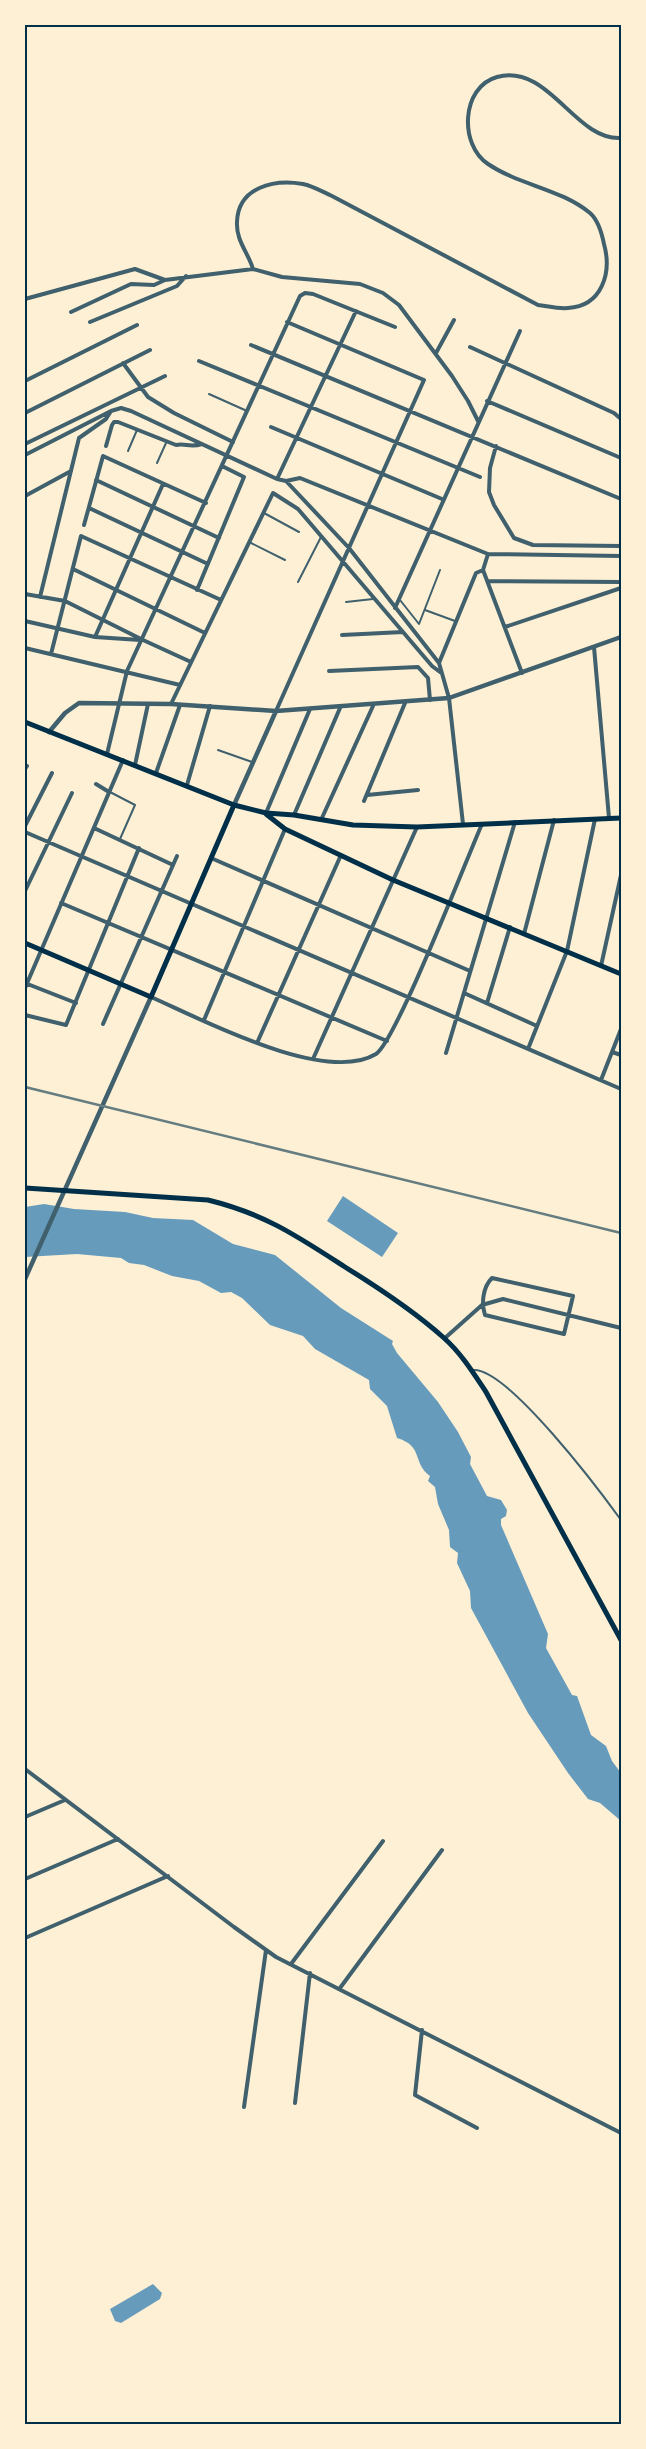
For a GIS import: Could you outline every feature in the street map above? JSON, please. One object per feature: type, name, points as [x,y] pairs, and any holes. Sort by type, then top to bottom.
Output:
[{"type":"main road","points":[[25,722],[234,804],[266,813],[294,815],[354,826],[417,826],[554,819],[621,818]]},
{"type":"main road","points":[[25,942],[151,997],[234,804]]},
{"type":"main road","points":[[266,813],[285,829],[393,880],[621,974]]},
{"type":"main road","points":[[25,1188],[208,1200],[259,1216],[281,1226],[384,1291],[445,1338],[486,1392],[621,1640]]},
{"type":"street","points":[[253,269],[238,236],[237,222],[240,204],[251,192],[260,187],[284,182],[305,184],[332,196],[538,304],[559,308],[581,305],[597,296],[602,288],[607,270],[605,246],[596,221],[591,214],[566,199],[488,164],[476,150],[469,135],[468,116],[473,98],[478,91],[495,78],[506,76],[522,78],[548,92],[595,132],[607,138],[621,138]]},
{"type":"street","points":[[25,299],[135,269],[165,280]]},
{"type":"street","points":[[71,312],[131,284],[154,285],[165,280],[186,276],[253,269],[282,277],[360,284],[377,290],[399,305],[436,353],[468,401],[478,421]]},
{"type":"street","points":[[90,322],[178,286],[186,276]]},
{"type":"street","points":[[107,754],[127,671],[143,640],[300,296],[305,293],[313,294],[396,327]]},
{"type":"street","points":[[277,479],[298,438],[356,311]]},
{"type":"street","points":[[436,353],[454,320]]},
{"type":"street","points":[[234,804],[424,380],[288,322]]},
{"type":"street","points":[[25,381],[137,325]]},
{"type":"street","points":[[395,608],[442,499],[520,331]]},
{"type":"street","points":[[251,345],[621,499]]},
{"type":"street","points":[[470,347],[614,414],[621,419]]},
{"type":"street","points":[[25,413],[150,350]]},
{"type":"street","points":[[199,361],[480,477]]},
{"type":"street","points":[[123,364],[148,397],[174,413],[233,442]]},
{"type":"street","points":[[25,444],[165,376]]},
{"type":"street","points":[[487,401],[621,458]]},
{"type":"street","points":[[25,455],[111,411],[121,408],[277,479],[286,481],[300,478],[488,554],[621,556]]},
{"type":"street","points":[[40,597],[79,438],[106,419],[111,411]]},
{"type":"street","points":[[106,446],[114,422],[166,441],[192,448],[202,444]]},
{"type":"street","points":[[271,427],[442,499]]},
{"type":"street","points":[[496,446],[490,468],[491,497],[508,531],[522,543],[533,545],[621,546]]},
{"type":"street","points":[[84,525],[103,456],[206,503]]},
{"type":"street","points":[[197,590],[244,477],[222,466]]},
{"type":"street","points":[[25,496],[71,471]]},
{"type":"street","points":[[96,480],[219,538]]},
{"type":"street","points":[[286,481],[349,548],[439,663],[449,698],[463,824]]},
{"type":"street","points":[[95,637],[163,484]]},
{"type":"street","points":[[171,704],[273,493],[298,509],[432,666],[441,672]]},
{"type":"street","points":[[89,508],[208,564]]},
{"type":"street","points":[[51,654],[81,536],[221,600]]},
{"type":"street","points":[[488,554],[483,570],[522,673]]},
{"type":"street","points":[[73,569],[205,633]]},
{"type":"street","points":[[439,663],[476,573],[483,570]]},
{"type":"street","points":[[488,581],[621,582]]},
{"type":"street","points":[[505,627],[621,588]]},
{"type":"street","points":[[25,594],[65,601],[102,621],[191,662]]},
{"type":"street","points":[[25,621],[95,637],[143,640]]},
{"type":"street","points":[[342,636],[403,632]]},
{"type":"street","points":[[49,732],[65,712],[79,704],[171,704],[276,711],[373,706],[449,698],[621,637]]},
{"type":"street","points":[[594,647],[609,818]]},
{"type":"street","points":[[25,648],[180,684]]},
{"type":"street","points":[[329,671],[414,666],[422,669],[428,678],[430,700]]},
{"type":"street","points":[[364,801],[405,703]]},
{"type":"street","points":[[135,765],[148,704]]},
{"type":"street","points":[[156,773],[180,705]]},
{"type":"street","points":[[187,785],[210,706]]},
{"type":"street","points":[[321,820],[373,706]]},
{"type":"street","points":[[294,815],[340,708]]},
{"type":"street","points":[[266,813],[310,709]]},
{"type":"street","points":[[25,988],[123,760]]},
{"type":"street","points":[[25,826],[52,773]]},
{"type":"street","points":[[96,784],[109,792]]},
{"type":"street","points":[[367,795],[418,790]]},
{"type":"street","points":[[25,891],[72,793]]},
{"type":"street","points":[[528,1048],[567,951],[595,818]]},
{"type":"street","points":[[524,934],[554,819]]},
{"type":"street","points":[[446,1052],[516,822]]},
{"type":"street","points":[[25,1279],[151,997],[257,1043],[296,1057],[336,1062],[362,1060],[382,1050],[408,996],[482,824]]},
{"type":"street","points":[[313,1059],[417,826]]},
{"type":"street","points":[[94,828],[173,865]]},
{"type":"street","points":[[204,1020],[285,829]]},
{"type":"street","points":[[25,832],[352,971],[621,1089]]},
{"type":"street","points":[[25,1015],[66,1025],[139,848]]},
{"type":"street","points":[[257,1043],[341,855]]},
{"type":"street","points":[[103,1024],[177,856]]},
{"type":"street","points":[[211,858],[470,971]]},
{"type":"street","points":[[601,966],[621,875]]},
{"type":"street","points":[[61,902],[387,1041]]},
{"type":"street","points":[[487,1003],[510,927]]},
{"type":"street","points":[[26,983],[76,1003]]},
{"type":"street","points":[[464,993],[537,1026]]},
{"type":"street","points":[[601,1080],[621,1029]]},
{"type":"street","points":[[612,1052],[621,1055]]},
{"type":"street","points":[[492,1278],[573,1296],[569,1316],[564,1334],[485,1315],[482,1305],[488,1283],[492,1278]]},
{"type":"street","points":[[445,1338],[482,1305],[503,1299],[621,1328]]},
{"type":"street","points":[[25,1769],[266,1950],[621,2133]]},
{"type":"street","points":[[25,1817],[65,1800]]},
{"type":"street","points":[[25,1878],[118,1839]]},
{"type":"street","points":[[292,1964],[383,1841]]},
{"type":"street","points":[[340,1988],[442,1850]]},
{"type":"street","points":[[25,1938],[168,1876]]},
{"type":"street","points":[[244,2107],[266,1950]]},
{"type":"street","points":[[295,2103],[310,1973]]},
{"type":"street","points":[[422,2030],[415,2095],[477,2128]]},
{"type":"lane","points":[[208,394],[247,411]]},
{"type":"lane","points":[[128,451],[137,429]]},
{"type":"lane","points":[[157,463],[166,441]]},
{"type":"lane","points":[[263,513],[300,532]]},
{"type":"lane","points":[[298,582],[321,536]]},
{"type":"lane","points":[[248,542],[285,560]]},
{"type":"lane","points":[[398,598],[419,624],[440,570]]},
{"type":"lane","points":[[346,602],[374,599]]},
{"type":"lane","points":[[425,610],[457,622]]},
{"type":"lane","points":[[218,750],[252,762]]},
{"type":"lane","points":[[109,792],[135,805],[120,839]]},
{"type":"lane","points":[[471,1370],[481,1369],[505,1385],[554,1434],[621,1520]]},
{"type":"water","points":[[343,1196],[398,1233],[382,1257],[327,1221]]},
{"type":"water","points":[[44,1204],[74,1209],[125,1212],[153,1218],[193,1220],[233,1244],[275,1255],[341,1308],[393,1341],[392,1344],[397,1353],[438,1402],[458,1432],[471,1457],[470,1464],[487,1496],[501,1500],[507,1510],[506,1516],[501,1519],[501,1525],[548,1634],[546,1648],[572,1695],[577,1696],[591,1735],[606,1746],[612,1761],[621,1773],[621,1821],[600,1803],[588,1799],[568,1773],[528,1713],[471,1608],[470,1591],[457,1563],[458,1553],[450,1547],[449,1530],[438,1504],[435,1487],[428,1481],[430,1476],[421,1466],[411,1445],[397,1438],[387,1406],[370,1389],[369,1380],[315,1349],[303,1336],[270,1325],[242,1298],[231,1292],[221,1293],[199,1281],[172,1276],[144,1265],[129,1263],[121,1258],[77,1254],[25,1257],[25,1207]]},
{"type":"water","points":[[153,2284],[162,2293],[160,2299],[121,2323],[115,2321],[110,2309]]},
{"type":"railway","points":[[25,1087],[621,1233]]}]
